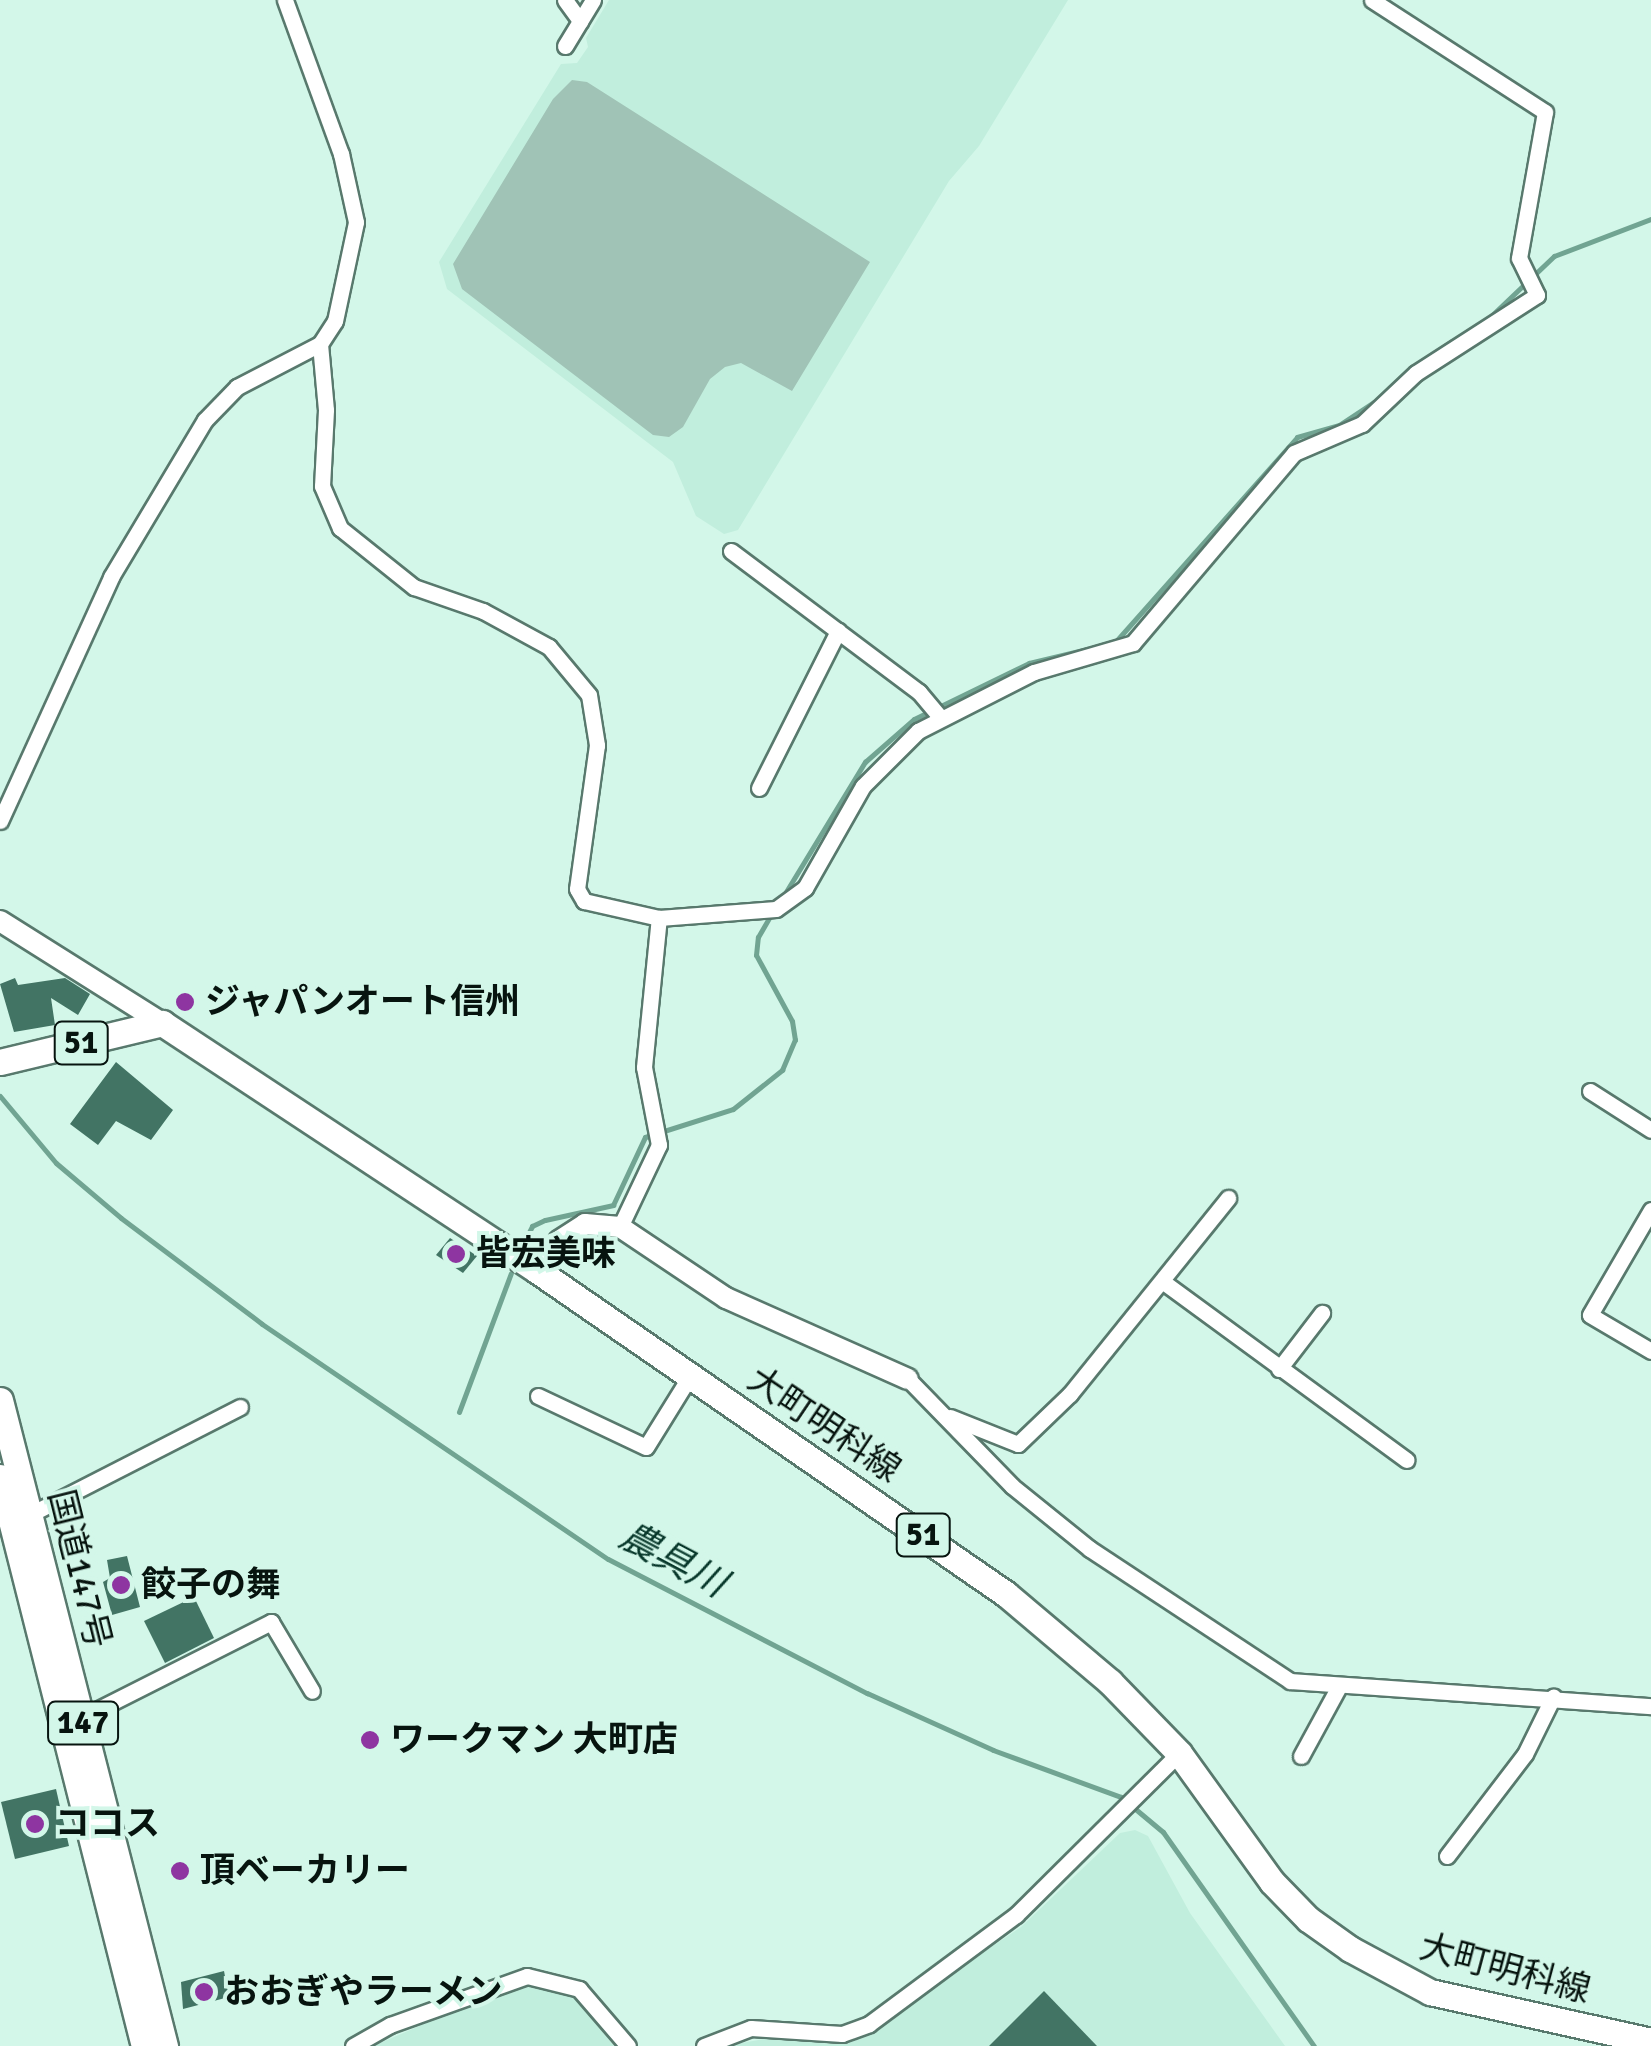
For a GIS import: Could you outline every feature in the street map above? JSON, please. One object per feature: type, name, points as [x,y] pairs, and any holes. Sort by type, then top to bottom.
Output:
[{"type":"main road","name":"51","points":[[0,1062],[162,1023]]},
{"type":"main road","name":"大町明科線","points":[[162,1023],[535,1269],[1006,1594],[1179,1753],[1272,1882],[1308,1920],[1350,1949],[1430,1992],[1651,2041]]},
{"type":"main road","name":"国道147号","points":[[0,1400],[14,1521],[144,2046]]},
{"type":"main road","name":"国道147号","points":[[0,1477],[81,1718],[165,2046]]},
{"type":"street","points":[[285,0],[341,154],[356,222],[345,287],[320,344],[326,410],[322,486],[340,528],[414,587],[483,611],[569,664],[590,695],[596,721],[577,889],[584,901],[600,908],[660,918],[758,914],[793,900],[875,770],[939,716],[1034,672],[1133,643],[1294,452],[1362,424],[1416,373],[1537,295],[1519,258],[1545,112],[1372,0]]},
{"type":"street","points":[[565,0],[580,20]]},
{"type":"street","points":[[565,46],[593,0]]},
{"type":"street","points":[[0,821],[111,577],[205,420],[237,387],[320,344]]},
{"type":"street","points":[[731,551],[919,692],[939,716]]},
{"type":"street","points":[[759,788],[838,631]]},
{"type":"street","points":[[620,1227],[659,1145],[644,1066],[660,918]]},
{"type":"street","points":[[0,921],[162,1023]]},
{"type":"street","points":[[1590,1091],[1651,1130]]},
{"type":"street","points":[[950,1417],[1018,1444],[1070,1394],[1228,1198]]},
{"type":"street","points":[[1651,1210],[1590,1314],[1651,1351]]},
{"type":"street","points":[[535,1269],[559,1240],[586,1224],[620,1227],[726,1298],[908,1379],[950,1417],[1012,1486],[1134,1580],[1264,1669],[1338,1688],[1553,1697],[1651,1706]]},
{"type":"street","points":[[1162,1281],[1279,1370],[1408,1460]]},
{"type":"street","points":[[1279,1370],[1322,1313]]},
{"type":"street","points":[[538,1396],[646,1447],[690,1376]]},
{"type":"street","points":[[14,1521],[240,1408]]},
{"type":"street","points":[[81,1718],[271,1622],[312,1690]]},
{"type":"street","points":[[1300,1756],[1338,1688]]},
{"type":"street","points":[[1448,1856],[1525,1754],[1553,1697]]},
{"type":"street","points":[[704,2046],[750,2028],[842,2034],[869,2024],[1016,1916],[1108,1830],[1179,1753]]},
{"type":"street","points":[[353,2046],[390,2025],[526,1976],[579,1989],[628,2046]]},
{"type":"shaded area","points":[[609,0],[1068,0],[979,146],[949,181],[738,530],[724,534],[696,516],[673,462],[447,289],[439,262],[561,64],[577,63],[588,47],[586,38]]},
{"type":"shaded area","points":[[572,80],[587,82],[870,262],[792,391],[741,363],[725,367],[710,379],[683,427],[669,437],[653,435],[462,289],[453,264],[553,99]]},
{"type":"shaded area","points":[[1135,1830],[1148,1836],[1190,1913],[1285,2046],[725,2046],[764,2039],[850,2042],[1021,1927],[1120,1833]]},
{"type":"shaded area","points":[[542,1984],[572,1993],[614,2046],[373,2046],[503,1990]]},
{"type":"building","points":[[15,978],[18,985],[65,978],[90,994],[78,1015],[51,998],[55,1025],[14,1032],[0,984]]},
{"type":"building","points":[[116,1062],[173,1110],[151,1140],[116,1121],[98,1145],[70,1124]]},
{"type":"building","points":[[450,1238],[477,1256],[463,1273],[436,1255]]},
{"type":"building","points":[[127,1556],[140,1607],[112,1615],[103,1582],[110,1578],[107,1560]]},
{"type":"building","points":[[194,1597],[214,1638],[165,1663],[144,1621]]},
{"type":"building","points":[[56,1789],[69,1846],[15,1859],[1,1802]]},
{"type":"building","points":[[224,1971],[229,1997],[183,2009],[181,1982]]},
{"type":"building","points":[[1044,1991],[1097,2046],[989,2046]]},
{"type":"waterway","points":[[1491,316],[1554,256],[1651,219]]},
{"type":"waterway","points":[[1412,368],[1452,341]]},
{"type":"waterway","points":[[1117,640],[1297,437],[1339,425],[1374,402]]},
{"type":"waterway","points":[[784,895],[865,762],[914,719],[1029,663],[1087,649]]},
{"type":"waterway","points":[[524,1242],[532,1226],[545,1220],[613,1205],[645,1137],[733,1109],[782,1070],[795,1040],[792,1021],[756,955],[758,937],[772,913]]},
{"type":"waterway","name":"農具川","points":[[0,1096],[56,1163],[121,1218],[262,1324],[608,1559],[867,1693],[993,1750],[1121,1797],[1163,1832],[1314,2046]]},
{"type":"waterway","points":[[459,1412],[511,1273]]},
{"type":"place","name":"ジャパンオート信州","points":[[185,1002]]},
{"type":"place","name":"皆宏美味","points":[[456,1254]]},
{"type":"place","name":"餃子の舞","points":[[121,1585]]},
{"type":"place","name":"ワークマン 大町店","points":[[370,1740]]},
{"type":"place","name":"ココス","points":[[35,1824]]},
{"type":"place","name":"頂ベーカリー","points":[[180,1871]]},
{"type":"place","name":"おおぎやラーメン","points":[[204,1992]]}]
